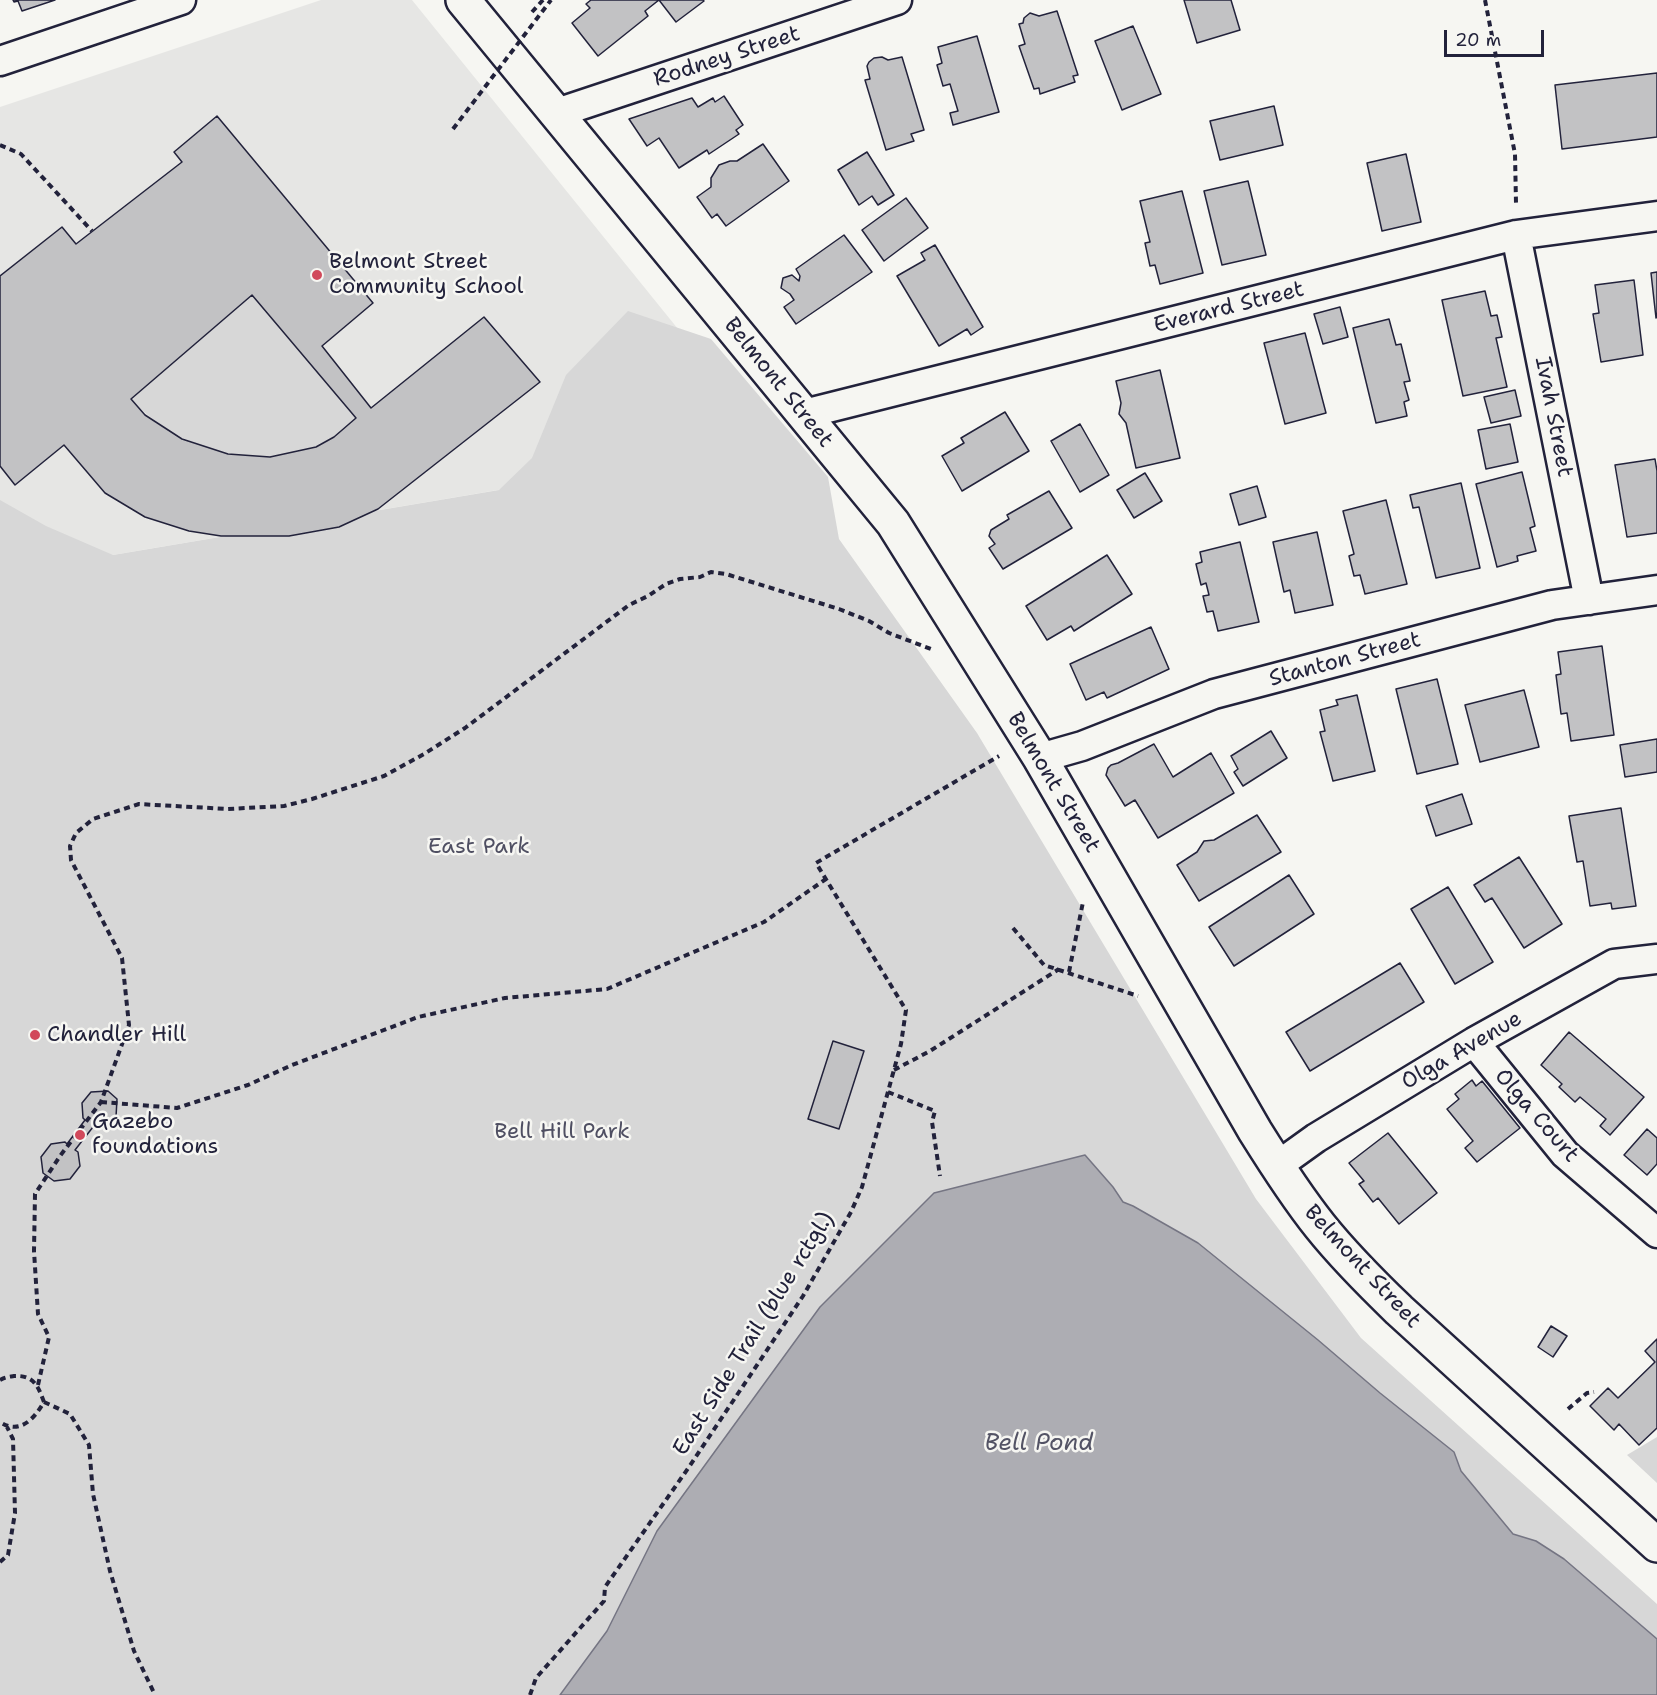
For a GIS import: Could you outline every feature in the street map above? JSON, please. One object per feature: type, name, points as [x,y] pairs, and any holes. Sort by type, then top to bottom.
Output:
[{"type":"highway","name":"Belmont Street","points":[[463,0],[893,523],[1040,758],[1277,1166],[1320,1227],[1383,1295],[1461,1369],[1657,1545]]},
{"type":"street","points":[[0,61],[181,0]]},
{"type":"street","name":"Rodney Street","points":[[557,113],[897,0]]},
{"type":"street","name":"Everard Street","points":[[804,414],[1516,235],[1657,216]]},
{"type":"street","name":"Ivah Street","points":[[1516,235],[1589,600]]},
{"type":"street","name":"Stanton Street","points":[[1040,758],[1082,746],[1214,694],[1541,608],[1657,590]]},
{"type":"street","name":"Olga Avenue","points":[[1277,1166],[1316,1138],[1474,1042],[1614,964],[1657,959]]},
{"type":"street","name":"Olga Court","points":[[1474,1042],[1564,1154],[1657,1233]]},
{"type":"path","points":[[532,12],[543,0]]},
{"type":"path","points":[[453,129],[551,0]]},
{"type":"path","points":[[1485,0],[1515,154],[1516,235]]},
{"type":"path","points":[[0,145],[21,154],[92,231]]},
{"type":"path","points":[[155,1695],[134,1651],[110,1571],[93,1494],[89,1445],[70,1414],[44,1402],[38,1385],[49,1337],[38,1314],[34,1251],[35,1194],[60,1156],[101,1102],[129,1025],[122,958],[71,860],[70,846],[76,833],[93,819],[139,804],[228,809],[284,806],[384,776],[465,728],[629,605],[666,584],[680,579],[700,577],[711,572],[726,574],[839,609],[889,633],[938,651]]},
{"type":"path","points":[[101,1102],[177,1108],[248,1085],[292,1065],[418,1017],[506,998],[607,989],[764,922],[825,879],[816,863],[1000,755]]},
{"type":"path","name":"East Side Trail (blue rctgl.)","points":[[530,1695],[536,1678],[604,1601],[605,1587],[689,1467],[803,1296],[862,1187],[901,1044],[906,1010],[825,879]]},
{"type":"path","points":[[1069,972],[1084,899]]},
{"type":"path","points":[[1013,928],[1044,965],[1144,999]]},
{"type":"path","points":[[894,1071],[930,1051],[1059,969]]},
{"type":"path","points":[[888,1092],[935,1111],[932,1122],[940,1176]]},
{"type":"path","points":[[0,1380],[5,1377],[24,1376],[38,1385]]},
{"type":"path","points":[[1568,1409],[1587,1393],[1594,1392]]},
{"type":"path","points":[[8,1427],[22,1426],[35,1417],[44,1402]]},
{"type":"path","points":[[0,1422],[8,1427],[13,1439],[15,1513],[8,1555],[0,1562]]},
{"type":"shaded area","name":"Belmont Street Community School","points":[[321,0],[412,0],[771,444],[0,574],[0,107]]},
{"type":"green space","points":[[252,295],[356,418],[321,445],[290,454],[265,457],[216,450],[170,431],[131,399]]},
{"type":"green space","name":"Bell Hill Park","points":[[628,311],[711,339],[828,477],[839,539],[977,733],[1256,1199],[1361,1338],[1657,1604],[1657,1695],[0,1695],[0,500],[46,526],[113,555],[499,490],[532,458],[566,375]]},
{"type":"green space","points":[[1657,1437],[1657,1483],[1627,1455]]},
{"type":"water","name":"Bell Pond","points":[[1085,1155],[1123,1202],[1198,1243],[1454,1452],[1461,1471],[1513,1534],[1536,1541],[1564,1559],[1657,1639],[1657,1695],[560,1695],[607,1631],[657,1531],[820,1307],[934,1193]]},
{"type":"building","points":[[13,0],[55,0],[22,11],[18,1]]},
{"type":"building","points":[[591,0],[659,0],[645,11],[648,16],[598,56],[572,23],[590,8],[586,4]]},
{"type":"building","points":[[659,0],[703,0],[704,1],[676,22]]},
{"type":"building","points":[[1184,0],[1231,0],[1240,30],[1197,43]]},
{"type":"building","points":[[1057,11],[1078,75],[1073,76],[1075,82],[1040,94],[1039,88],[1034,89],[1019,46],[1025,44],[1019,24],[1023,23],[1024,18],[1030,13],[1039,16]]},
{"type":"building","points":[[1133,26],[1161,94],[1122,110],[1095,41]]},
{"type":"building","points":[[977,36],[999,112],[953,125],[950,113],[958,111],[950,84],[943,86],[937,65],[942,63],[938,47]]},
{"type":"building","points":[[882,57],[888,60],[902,57],[924,130],[911,134],[914,141],[886,150],[865,80],[870,79],[867,66],[869,62],[874,58]]},
{"type":"building","points":[[1657,73],[1657,137],[1562,149],[1555,85]]},
{"type":"building","points":[[724,96],[743,125],[736,130],[739,134],[709,154],[707,150],[679,168],[659,138],[647,146],[629,119],[692,98],[698,107],[713,98],[715,102]]},
{"type":"building","points":[[1274,106],[1283,145],[1220,160],[1210,121]]},
{"type":"building","points":[[217,116],[373,303],[322,346],[371,408],[484,317],[540,382],[378,509],[339,527],[289,536],[221,536],[189,531],[145,517],[105,493],[64,445],[15,485],[0,466],[0,276],[62,227],[76,244],[182,162],[174,152]],"holes":[[[252,295],[356,418],[334,437],[316,447],[270,457],[228,454],[182,439],[145,415],[131,399]]]},
{"type":"building","points":[[763,144],[789,181],[726,226],[717,214],[712,218],[697,197],[711,187],[711,178],[719,165],[737,161]]},
{"type":"building","points":[[867,152],[894,195],[878,205],[872,196],[859,205],[838,170]]},
{"type":"building","points":[[1406,154],[1421,222],[1382,231],[1367,163]]},
{"type":"building","points":[[1248,181],[1266,255],[1222,265],[1204,191]]},
{"type":"building","points":[[1182,191],[1203,273],[1160,284],[1155,265],[1150,266],[1145,243],[1150,242],[1140,201]]},
{"type":"building","points":[[906,198],[928,228],[884,261],[862,230]]},
{"type":"building","points":[[844,235],[872,272],[796,324],[784,307],[794,300],[781,288],[783,278],[792,275],[799,281],[800,276],[796,269]]},
{"type":"building","points":[[935,245],[983,327],[971,335],[967,329],[939,346],[897,276],[925,260],[921,253]]},
{"type":"building","points":[[1657,272],[1657,317],[1656,318],[1651,273]]},
{"type":"building","points":[[1634,280],[1643,355],[1601,362],[1593,314],[1599,313],[1595,285]]},
{"type":"building","points":[[1485,291],[1491,316],[1497,315],[1502,337],[1496,338],[1507,387],[1463,396],[1442,300]]},
{"type":"building","points":[[1340,307],[1348,337],[1323,344],[1314,314]]},
{"type":"building","points":[[1389,319],[1396,345],[1401,344],[1410,381],[1404,382],[1409,400],[1404,402],[1407,416],[1376,423],[1353,328]]},
{"type":"building","points":[[1305,333],[1326,413],[1285,424],[1264,343]]},
{"type":"building","points":[[1160,370],[1180,458],[1136,468],[1126,423],[1119,414],[1121,403],[1116,381]]},
{"type":"building","points":[[1515,390],[1521,416],[1491,423],[1484,397]]},
{"type":"building","points":[[1005,412],[1029,451],[962,491],[942,456],[964,443],[961,438]]},
{"type":"building","points":[[1080,424],[1109,475],[1080,492],[1051,441]]},
{"type":"building","points":[[1510,424],[1518,462],[1486,469],[1478,430]]},
{"type":"building","points":[[1655,459],[1657,533],[1627,537],[1615,465]]},
{"type":"building","points":[[1522,472],[1535,526],[1530,528],[1536,551],[1517,556],[1518,561],[1497,567],[1476,484]]},
{"type":"building","points":[[1145,473],[1162,501],[1134,518],[1117,490]]},
{"type":"building","points":[[1461,483],[1480,568],[1436,578],[1419,507],[1413,508],[1410,495]]},
{"type":"building","points":[[1257,486],[1266,517],[1239,525],[1230,494]]},
{"type":"building","points":[[1049,491],[1072,528],[1003,569],[989,548],[995,544],[989,536],[991,530],[1009,519],[1007,515]]},
{"type":"building","points":[[1386,500],[1407,584],[1365,594],[1360,575],[1354,576],[1349,556],[1354,554],[1343,511]]},
{"type":"building","points":[[1317,532],[1333,605],[1295,613],[1290,590],[1284,592],[1273,542]]},
{"type":"building","points":[[1240,542],[1259,622],[1218,631],[1213,611],[1207,612],[1203,596],[1209,595],[1206,583],[1201,585],[1196,564],[1202,562],[1200,552]]},
{"type":"building","points":[[1107,555],[1132,594],[1074,631],[1071,626],[1047,640],[1026,606]]},
{"type":"building","points":[[1151,627],[1169,669],[1107,698],[1104,692],[1086,700],[1070,664]]},
{"type":"building","points":[[1602,646],[1614,735],[1571,741],[1567,713],[1561,714],[1556,675],[1561,674],[1558,652]]},
{"type":"building","points":[[1437,679],[1458,764],[1417,774],[1396,689]]},
{"type":"building","points":[[1524,690],[1539,747],[1480,762],[1465,705]]},
{"type":"building","points":[[1357,695],[1375,771],[1333,781],[1320,732],[1325,731],[1320,710],[1338,705],[1336,700]]},
{"type":"building","points":[[1271,731],[1287,758],[1243,786],[1234,772],[1238,769],[1231,756]]},
{"type":"building","points":[[1657,739],[1657,772],[1625,777],[1620,745]]},
{"type":"building","points":[[1154,744],[1173,777],[1211,753],[1234,793],[1158,838],[1135,800],[1125,806],[1106,775],[1111,765]]},
{"type":"building","points":[[1462,794],[1472,824],[1436,836],[1426,806]]},
{"type":"building","points":[[1621,808],[1636,906],[1612,909],[1611,903],[1590,906],[1583,861],[1577,862],[1569,816]]},
{"type":"building","points":[[1257,815],[1281,852],[1199,901],[1177,865],[1197,852],[1204,841],[1214,840]]},
{"type":"building","points":[[1519,857],[1562,924],[1524,948],[1492,898],[1485,902],[1474,885]]},
{"type":"building","points":[[1289,875],[1314,914],[1234,966],[1209,927]]},
{"type":"building","points":[[1448,887],[1493,962],[1455,984],[1411,909]]},
{"type":"building","points":[[1400,963],[1424,1002],[1310,1071],[1286,1032]]},
{"type":"building","points":[[1569,1032],[1644,1097],[1610,1135],[1600,1126],[1606,1119],[1580,1097],[1575,1102],[1559,1087],[1562,1084],[1541,1065]]},
{"type":"building","points":[[833,1041],[864,1051],[839,1129],[808,1119]]},
{"type":"building","points":[[1472,1080],[1476,1086],[1482,1081],[1520,1128],[1477,1162],[1465,1148],[1473,1141],[1447,1109],[1459,1099],[1455,1094]]},
{"type":"building","name":"Gazebo foundations","points":[[108,1091],[117,1099],[116,1117],[109,1126],[93,1127],[75,1150],[78,1152],[80,1166],[70,1179],[54,1181],[43,1173],[41,1157],[51,1144],[65,1142],[67,1144],[85,1120],[82,1103],[91,1092]]},
{"type":"building","points":[[1647,1129],[1657,1138],[1657,1164],[1647,1175],[1624,1155]]},
{"type":"building","points":[[1388,1133],[1437,1193],[1399,1224],[1378,1198],[1373,1202],[1359,1184],[1364,1181],[1349,1163]]},
{"type":"building","points":[[1551,1326],[1567,1336],[1553,1357],[1538,1347]]},
{"type":"building","points":[[1657,1339],[1657,1428],[1639,1445],[1619,1424],[1614,1430],[1590,1406],[1608,1388],[1618,1398],[1655,1362],[1645,1351]]},
{"type":"place","name":"Belmont Street Community School","points":[[317,275]]},
{"type":"place","name":"Chandler Hill","points":[[35,1035]]},
{"type":"place","name":"Gazebo foundations","points":[[80,1135]]},
{"type":"park label","name":"East Park","points":[[479,847]]}]
